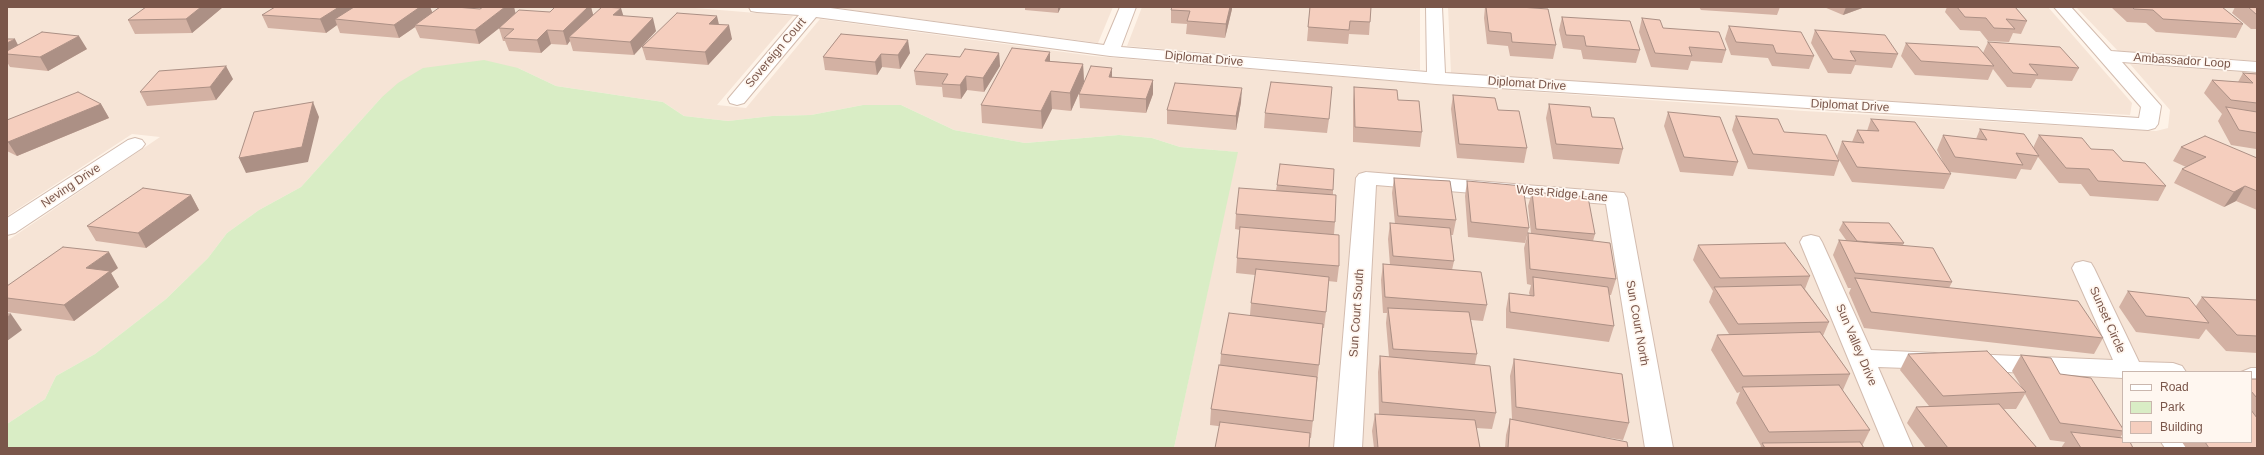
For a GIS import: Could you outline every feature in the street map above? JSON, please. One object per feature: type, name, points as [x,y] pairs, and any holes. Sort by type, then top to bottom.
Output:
[{"type":"street","name":"Diplomat Drive","points":[[757,7],[814,9],[1110,51],[1436,78],[1800,103],[2148,124],[2151,106],[2108,56],[2062,7]]},
{"type":"street","points":[[1110,51],[1128,7]]},
{"type":"street","points":[[1434,7],[1436,78]]},
{"type":"street","name":"Sovereign Court","points":[[738,99],[814,9]]},
{"type":"street","name":"Ambassador Loop","points":[[2108,56],[2257,67]]},
{"type":"street","name":"Neving Drive","points":[[7,228],[135,144]]},
{"type":"street","name":"West Ridge Lane","points":[[1366,178],[1616,198]]},
{"type":"street","name":"Sun Court South","points":[[1348,448],[1366,178]]},
{"type":"street","name":"Sun Court North","points":[[1616,198],[1659,448]]},
{"type":"street","name":"Sun Valley Drive","points":[[1811,242],[1862,358],[1899,448]]},
{"type":"street","name":"Sunset Circle","points":[[2083,268],[2130,370]]},
{"type":"street","points":[[1862,358],[2152,371]]},
{"type":"shaded area","points":[[7,7],[683,7],[793,16],[717,105],[746,108],[820,19],[1093,56],[1452,86],[1804,111],[2156,131],[2168,128],[2170,110],[2130,64],[2257,73],[2257,448],[1174,448],[1237,152],[1180,147],[1152,138],[1119,135],[1025,143],[954,130],[901,105],[863,105],[811,115],[772,116],[728,121],[684,116],[663,102],[556,86],[518,68],[381,98],[301,187],[259,210],[227,233],[208,258],[166,299],[95,354],[56,376],[45,399],[7,424],[7,241],[160,137],[132,134],[7,216]]},
{"type":"shaded area","points":[[829,7],[1113,7],[1098,43]]},
{"type":"shaded area","points":[[1142,7],[1420,7],[1420,70],[1127,46]]},
{"type":"shaded area","points":[[1448,7],[2048,7],[2132,103],[2130,115],[1796,96],[1451,73]]},
{"type":"shaded area","points":[[2076,7],[2257,7],[2257,61],[2118,51]]},
{"type":"green space","points":[[484,60],[518,68],[556,86],[663,102],[684,116],[728,121],[772,116],[811,115],[863,105],[901,105],[954,130],[1025,143],[1119,135],[1152,138],[1180,147],[1238,152],[1174,448],[7,448],[7,424],[45,399],[56,376],[95,354],[166,299],[208,258],[227,233],[259,210],[301,187],[381,98],[398,83],[423,68]]},
{"type":"building","points":[[146,7],[201,7],[186,19],[128,20]]},
{"type":"building","points":[[275,7],[339,7],[320,19],[262,15]]},
{"type":"building","points":[[354,7],[420,7],[394,25],[335,19]]},
{"type":"building","points":[[440,7],[480,9],[483,7],[505,7],[475,30],[415,25]]},
{"type":"building","points":[[555,7],[588,7],[563,31],[547,30],[537,40],[504,38],[514,29],[499,28],[519,10],[550,12]]},
{"type":"building","points":[[602,7],[621,8],[613,15],[653,18],[630,42],[569,37]]},
{"type":"building","points":[[1172,7],[1230,7],[1226,24],[1187,21],[1190,11],[1171,10]]},
{"type":"building","points":[[1310,7],[1371,7],[1370,22],[1350,21],[1349,30],[1308,27]]},
{"type":"building","points":[[1486,7],[1548,9],[1556,45],[1512,42],[1511,33],[1489,31]]},
{"type":"building","points":[[1957,7],[2015,7],[2027,21],[2006,19],[2015,29],[1994,28],[1986,18],[1965,17]]},
{"type":"building","points":[[2132,7],[2222,7],[2243,24],[2163,19],[2153,10],[2134,9]]},
{"type":"building","points":[[2248,7],[2257,7],[2257,15]]},
{"type":"building","points":[[677,13],[717,16],[709,24],[729,25],[705,52],[642,47]]},
{"type":"building","points":[[1562,17],[1630,21],[1640,50],[1586,46],[1584,36],[1566,35]]},
{"type":"building","points":[[1642,18],[1660,20],[1663,28],[1719,32],[1726,50],[1689,47],[1692,56],[1655,53]]},
{"type":"building","points":[[1729,26],[1801,32],[1814,56],[1776,53],[1773,45],[1736,42]]},
{"type":"building","points":[[1815,30],[1885,35],[1898,54],[1850,51],[1856,61],[1833,59]]},
{"type":"building","points":[[42,32],[79,36],[40,57],[7,54],[7,51]]},
{"type":"building","points":[[841,34],[908,40],[898,55],[881,54],[875,62],[823,57]]},
{"type":"building","points":[[7,39],[15,39],[7,43]]},
{"type":"building","points":[[1988,42],[2060,47],[2079,68],[2029,64],[2038,75],[2013,73]]},
{"type":"building","points":[[1906,43],[1978,47],[1994,66],[1921,61]]},
{"type":"building","points":[[1012,48],[1050,52],[1045,61],[1083,64],[1070,93],[1051,91],[1041,111],[981,105]]},
{"type":"building","points":[[965,49],[999,53],[983,78],[966,76],[960,85],[942,84],[948,74],[914,71],[926,54],[960,57]]},
{"type":"building","points":[[226,66],[210,87],[140,92],[159,71]]},
{"type":"building","points":[[1091,66],[1112,68],[1109,77],[1153,80],[1146,99],[1079,94]]},
{"type":"building","points":[[2243,73],[2257,74],[2257,103],[2231,100],[2212,80],[2253,83]]},
{"type":"building","points":[[1271,82],[1332,87],[1329,119],[1265,113]]},
{"type":"building","points":[[1175,83],[1242,88],[1236,116],[1167,110]]},
{"type":"building","points":[[1354,87],[1397,90],[1398,100],[1419,101],[1422,132],[1355,127]]},
{"type":"building","points":[[78,92],[101,104],[8,142],[7,141],[7,120]]},
{"type":"building","points":[[1453,95],[1495,98],[1498,110],[1519,111],[1527,148],[1459,144]]},
{"type":"building","points":[[313,102],[302,147],[239,158],[254,112]]},
{"type":"building","points":[[1549,104],[1590,107],[1592,117],[1614,118],[1623,149],[1556,144]]},
{"type":"building","points":[[2226,107],[2257,112],[2257,133],[2239,130]]},
{"type":"building","points":[[1668,112],[1720,117],[1738,162],[1684,157]]},
{"type":"building","points":[[1736,116],[1778,119],[1784,132],[1826,135],[1839,161],[1753,154]]},
{"type":"building","points":[[1871,119],[1915,122],[1951,174],[1857,167],[1842,141],[1864,143],[1857,130],[1879,131]]},
{"type":"building","points":[[1980,129],[2024,134],[2039,156],[2016,153],[2023,165],[1955,157],[1943,135],[1987,140]]},
{"type":"building","points":[[2039,135],[2082,138],[2091,149],[2113,150],[2123,161],[2145,163],[2166,186],[2098,181],[2089,169],[2066,168]]},
{"type":"building","points":[[2205,136],[2257,158],[2257,191],[2245,186],[2234,192],[2182,169],[2206,157],[2181,147]]},
{"type":"building","points":[[1280,164],[1334,169],[1333,190],[1277,185]]},
{"type":"building","points":[[1394,178],[1450,181],[1456,220],[1398,216]]},
{"type":"building","points":[[1467,181],[1523,186],[1529,228],[1471,222]]},
{"type":"building","points":[[143,188],[191,195],[138,233],[87,226]]},
{"type":"building","points":[[1239,188],[1336,195],[1335,222],[1236,214]]},
{"type":"building","points":[[1532,192],[1588,197],[1595,234],[1536,229]]},
{"type":"building","points":[[1843,222],[1889,223],[1904,243],[1857,241]]},
{"type":"building","points":[[1390,223],[1450,228],[1454,261],[1393,256]]},
{"type":"building","points":[[1240,227],[1339,235],[1339,266],[1237,258]]},
{"type":"building","points":[[1528,233],[1610,243],[1616,279],[1530,269]]},
{"type":"building","points":[[1839,240],[1933,248],[1952,282],[1855,273]]},
{"type":"building","points":[[1785,243],[1810,276],[1720,278],[1698,245]]},
{"type":"building","points":[[63,247],[109,252],[86,268],[110,271],[64,305],[7,298],[7,286]]},
{"type":"building","points":[[1383,264],[1481,272],[1487,305],[1385,297]]},
{"type":"building","points":[[1256,269],[1329,277],[1326,312],[1251,303]]},
{"type":"building","points":[[1533,277],[1608,287],[1614,326],[1510,312],[1509,293],[1534,296]]},
{"type":"building","points":[[1855,278],[2078,301],[2103,338],[1871,312]]},
{"type":"building","points":[[1801,285],[1829,322],[1738,324],[1714,287]]},
{"type":"building","points":[[2128,291],[2189,298],[2209,323],[2146,316]]},
{"type":"building","points":[[2202,297],[2257,300],[2257,336],[2237,335]]},
{"type":"building","points":[[1388,308],[1469,312],[1477,354],[1393,349]]},
{"type":"building","points":[[1229,313],[1323,324],[1319,365],[1221,354]]},
{"type":"building","points":[[1820,332],[1850,374],[1743,376],[1717,335]]},
{"type":"building","points":[[1987,351],[2026,392],[1943,396],[1908,354]]},
{"type":"building","points":[[2021,355],[2051,358],[2060,374],[2091,378],[2122,427],[2122,431],[2060,423]]},
{"type":"building","points":[[1380,356],[1490,366],[1496,413],[1382,402]]},
{"type":"building","points":[[1514,359],[1622,374],[1629,423],[1516,407]]},
{"type":"building","points":[[1219,365],[1317,377],[1313,421],[1211,409]]},
{"type":"building","points":[[2252,379],[2257,379],[2257,398],[2252,392]]},
{"type":"building","points":[[1839,385],[1870,430],[1769,432],[1742,387]]},
{"type":"building","points":[[1999,404],[2037,448],[1948,448],[1916,407]]},
{"type":"building","points":[[2252,411],[2257,418],[2257,448],[2209,448],[2206,443],[2252,443]]},
{"type":"building","points":[[1375,414],[1475,420],[1480,448],[1378,448]]},
{"type":"building","points":[[1510,419],[1627,442],[1628,448],[1508,448]]},
{"type":"building","points":[[1220,422],[1310,433],[1309,448],[1215,448]]},
{"type":"building","points":[[2071,432],[2122,438],[2122,443],[2130,443],[2133,448],[2081,448]]},
{"type":"building","points":[[1860,442],[1864,448],[1765,448],[1762,443]]}]
